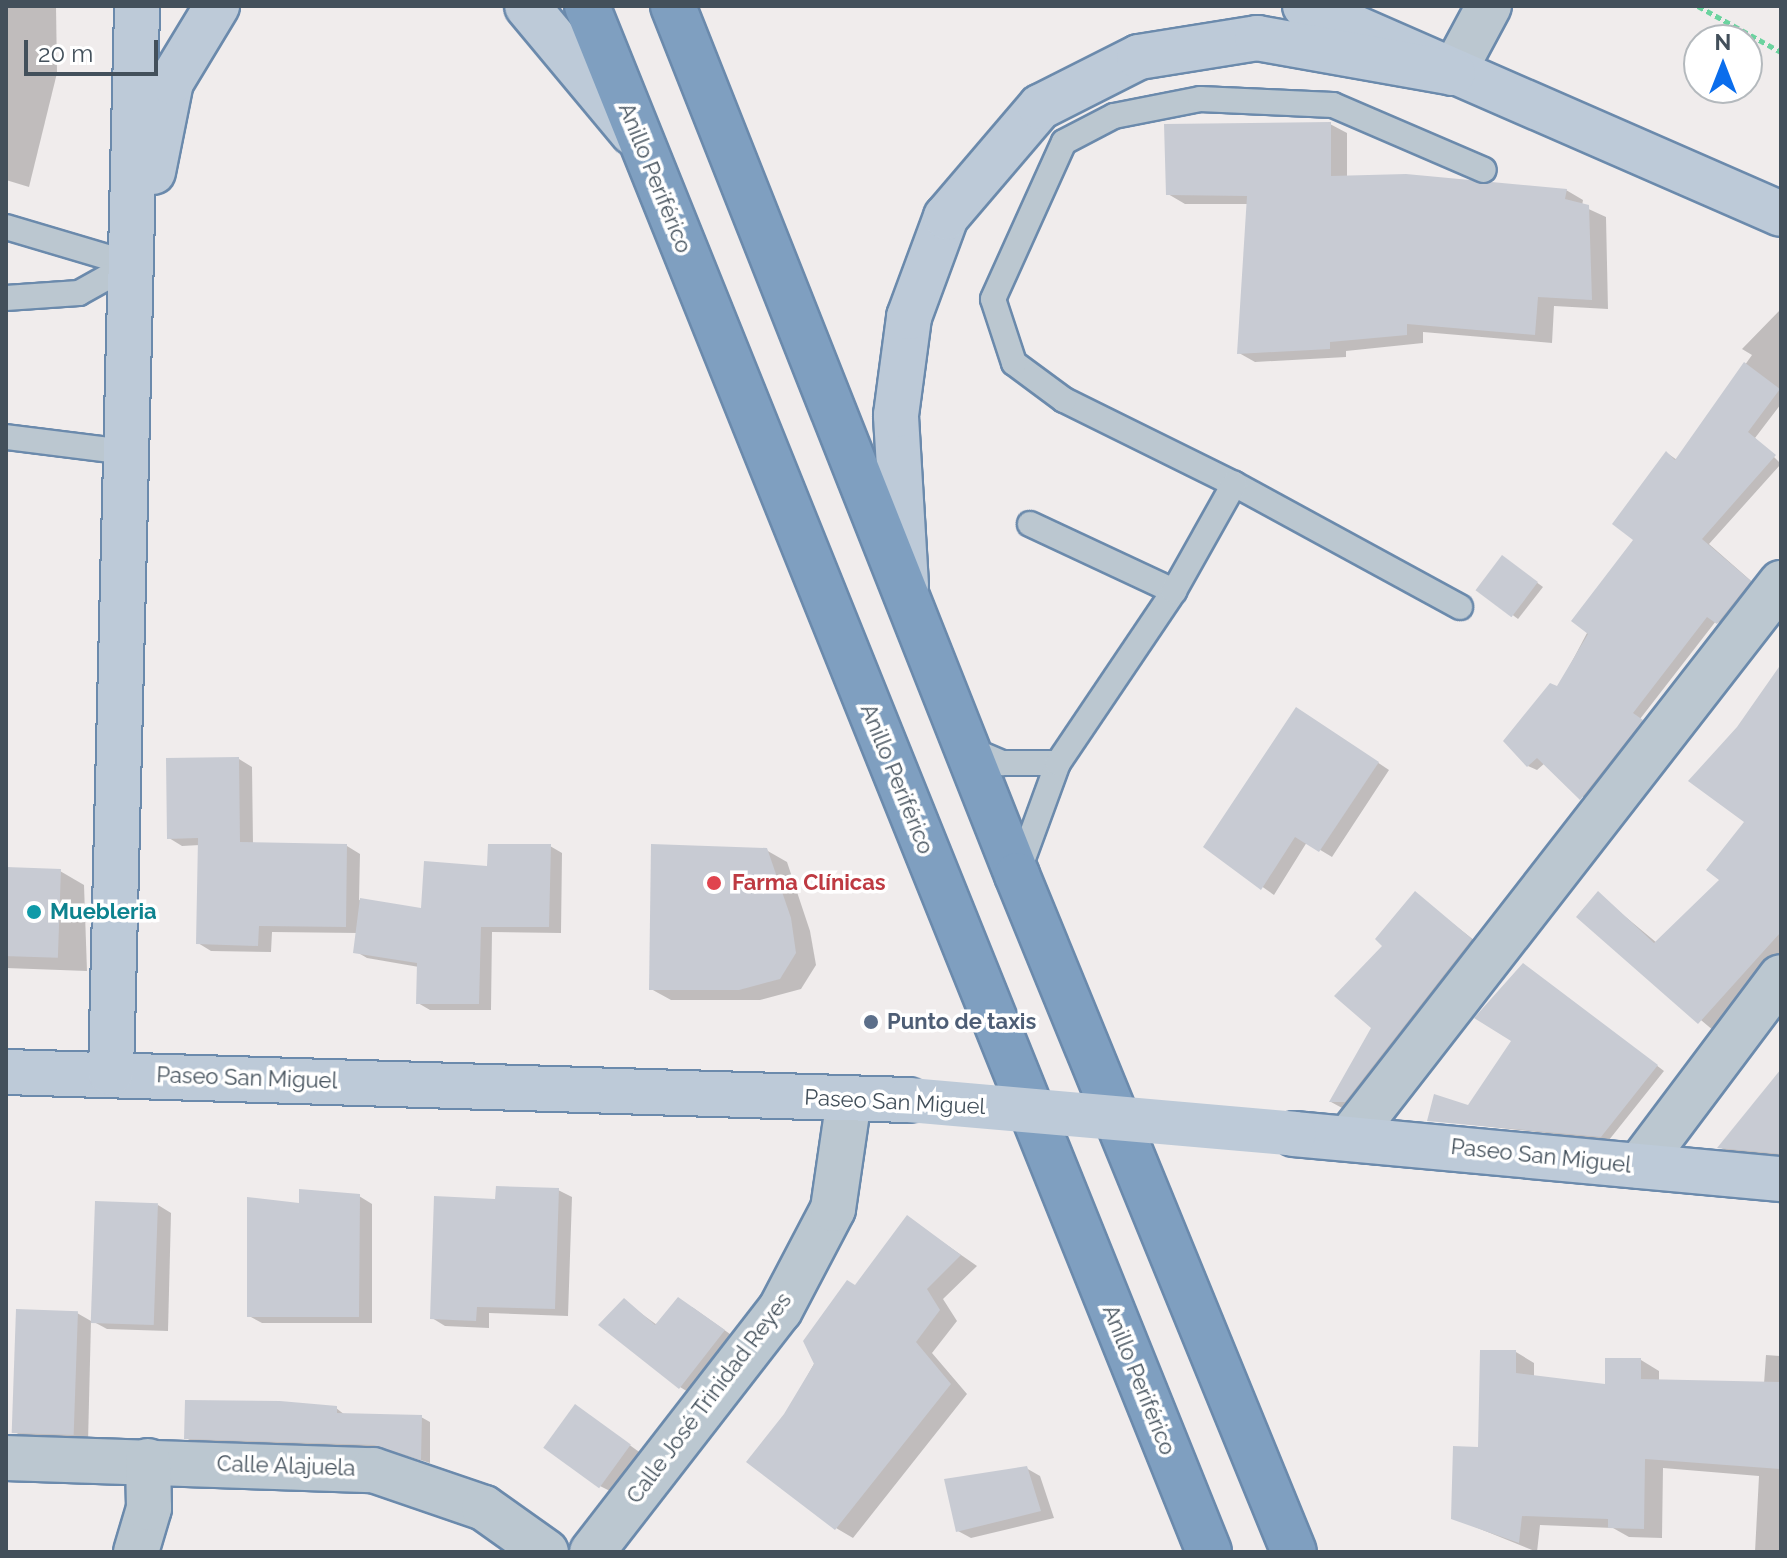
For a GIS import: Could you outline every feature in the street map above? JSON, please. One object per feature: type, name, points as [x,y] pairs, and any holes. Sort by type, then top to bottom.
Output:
[{"type":"highway","name":"Anillo Periférico","points":[[587,6],[1209,1552]]},
{"type":"highway","points":[[673,6],[906,599],[1294,1552]]},
{"type":"street","points":[[111,1073],[137,6]]},
{"type":"street","points":[[131,264],[171,82],[217,6]]},
{"type":"street","points":[[527,6],[641,144]]},
{"type":"street","points":[[1305,6],[1781,214]]},
{"type":"street","points":[[1453,73],[1489,6]]},
{"type":"street","points":[[906,599],[896,415],[909,317],[946,217],[1040,107],[1139,57],[1257,38],[1453,73]]},
{"type":"street","points":[[1350,1137],[1781,583]]},
{"type":"street","points":[[1639,1166],[1781,977]]},
{"type":"street","name":"Paseo San Miguel","points":[[6,1072],[909,1100],[1350,1137],[1781,1179]]},
{"type":"street","name":"Calle José Trinidad Reyes","points":[[592,1552],[780,1310],[833,1209],[849,1099]]},
{"type":"street","name":"Calle Alajuela","points":[[6,1458],[373,1470],[484,1508],[546,1552]]},
{"type":"street","points":[[136,1552],[149,1508],[148,1461]]},
{"type":"lane","points":[[1460,607],[1234,484],[1064,400],[1014,363],[993,299],[1064,142],[1114,116],[1200,99],[1333,105],[1484,170]]},
{"type":"lane","points":[[6,227],[131,264]]},
{"type":"lane","points":[[6,298],[79,293],[131,264]]},
{"type":"lane","points":[[6,437],[127,452]]},
{"type":"lane","points":[[1017,875],[1058,763],[1174,591],[1234,484]]},
{"type":"lane","points":[[1030,524],[1174,591]]},
{"type":"lane","points":[[966,747],[1003,763],[1058,763]]},
{"type":"path","points":[[1698,6],[1781,52]]},
{"type":"building","points":[[1331,122],[1331,176],[1406,174],[1567,189],[1565,199],[1589,205],[1592,300],[1538,297],[1535,335],[1407,324],[1407,335],[1330,342],[1330,349],[1237,354],[1247,196],[1166,195],[1164,124]]},
{"type":"building","points":[[1744,362],[1780,389],[1748,432],[1776,455],[1702,539],[1751,581],[1717,624],[1707,617],[1633,713],[1643,720],[1580,800],[1537,758],[1527,767],[1503,741],[1550,683],[1557,686],[1588,634],[1571,621],[1633,540],[1612,524],[1666,451],[1675,460]]},
{"type":"building","points":[[1502,555],[1538,582],[1511,617],[1476,590]]},
{"type":"building","points":[[1781,664],[1781,932],[1698,1024],[1576,917],[1598,891],[1654,943],[1719,880],[1706,870],[1744,822],[1688,781],[1737,727]]},
{"type":"building","points":[[1296,707],[1379,762],[1319,852],[1295,837],[1261,890],[1203,847]]},
{"type":"building","points":[[239,757],[240,842],[347,844],[346,927],[259,926],[258,946],[196,944],[198,838],[167,839],[166,758]]},
{"type":"building","points":[[488,844],[551,844],[549,927],[481,927],[479,1004],[416,1004],[417,963],[353,953],[360,898],[421,908],[424,861],[487,866]]},
{"type":"building","name":"Farma Clínicas","points":[[651,844],[767,848],[791,918],[796,953],[780,979],[739,990],[649,990]]},
{"type":"building","name":"Muebleria","points":[[6,867],[61,869],[58,958],[6,956]]},
{"type":"building","points":[[1415,891],[1472,939],[1345,1102],[1329,1102],[1371,1028],[1334,996],[1382,946],[1375,939]]},
{"type":"building","points":[[1523,963],[1658,1065],[1601,1137],[1427,1121],[1434,1094],[1468,1105],[1511,1041],[1474,1018]]},
{"type":"building","points":[[1781,1069],[1781,1154],[1717,1148]]},
{"type":"building","points":[[496,1186],[559,1188],[555,1309],[477,1307],[476,1321],[430,1319],[434,1196],[495,1199]]},
{"type":"building","points":[[299,1189],[360,1194],[359,1317],[247,1317],[247,1197],[299,1203]]},
{"type":"building","points":[[95,1201],[158,1203],[154,1325],[91,1323]]},
{"type":"building","points":[[907,1215],[961,1255],[927,1289],[940,1310],[916,1342],[951,1384],[835,1530],[746,1462],[784,1414],[814,1364],[803,1341],[847,1280],[855,1285]]},
{"type":"building","points":[[678,1297],[725,1330],[679,1389],[598,1325],[624,1298],[655,1325]]},
{"type":"building","points":[[16,1309],[78,1311],[74,1435],[12,1433]]},
{"type":"building","points":[[1480,1350],[1516,1350],[1516,1373],[1605,1384],[1605,1358],[1641,1358],[1641,1379],[1781,1382],[1781,1469],[1645,1459],[1644,1529],[1608,1528],[1608,1519],[1522,1516],[1519,1543],[1451,1519],[1453,1446],[1478,1447]]},
{"type":"building","points":[[185,1400],[280,1401],[337,1406],[337,1413],[422,1415],[421,1460],[374,1445],[184,1439]]},
{"type":"building","points":[[575,1404],[631,1445],[599,1488],[543,1448]]},
{"type":"building","points":[[1027,1466],[1041,1511],[956,1532],[944,1479]]},
{"type":"place","name":"Farma Clínicas","points":[[714,883]]},
{"type":"place","name":"Muebleria","points":[[34,912]]},
{"type":"place","name":"Punto de taxis","points":[[871,1022]]}]
